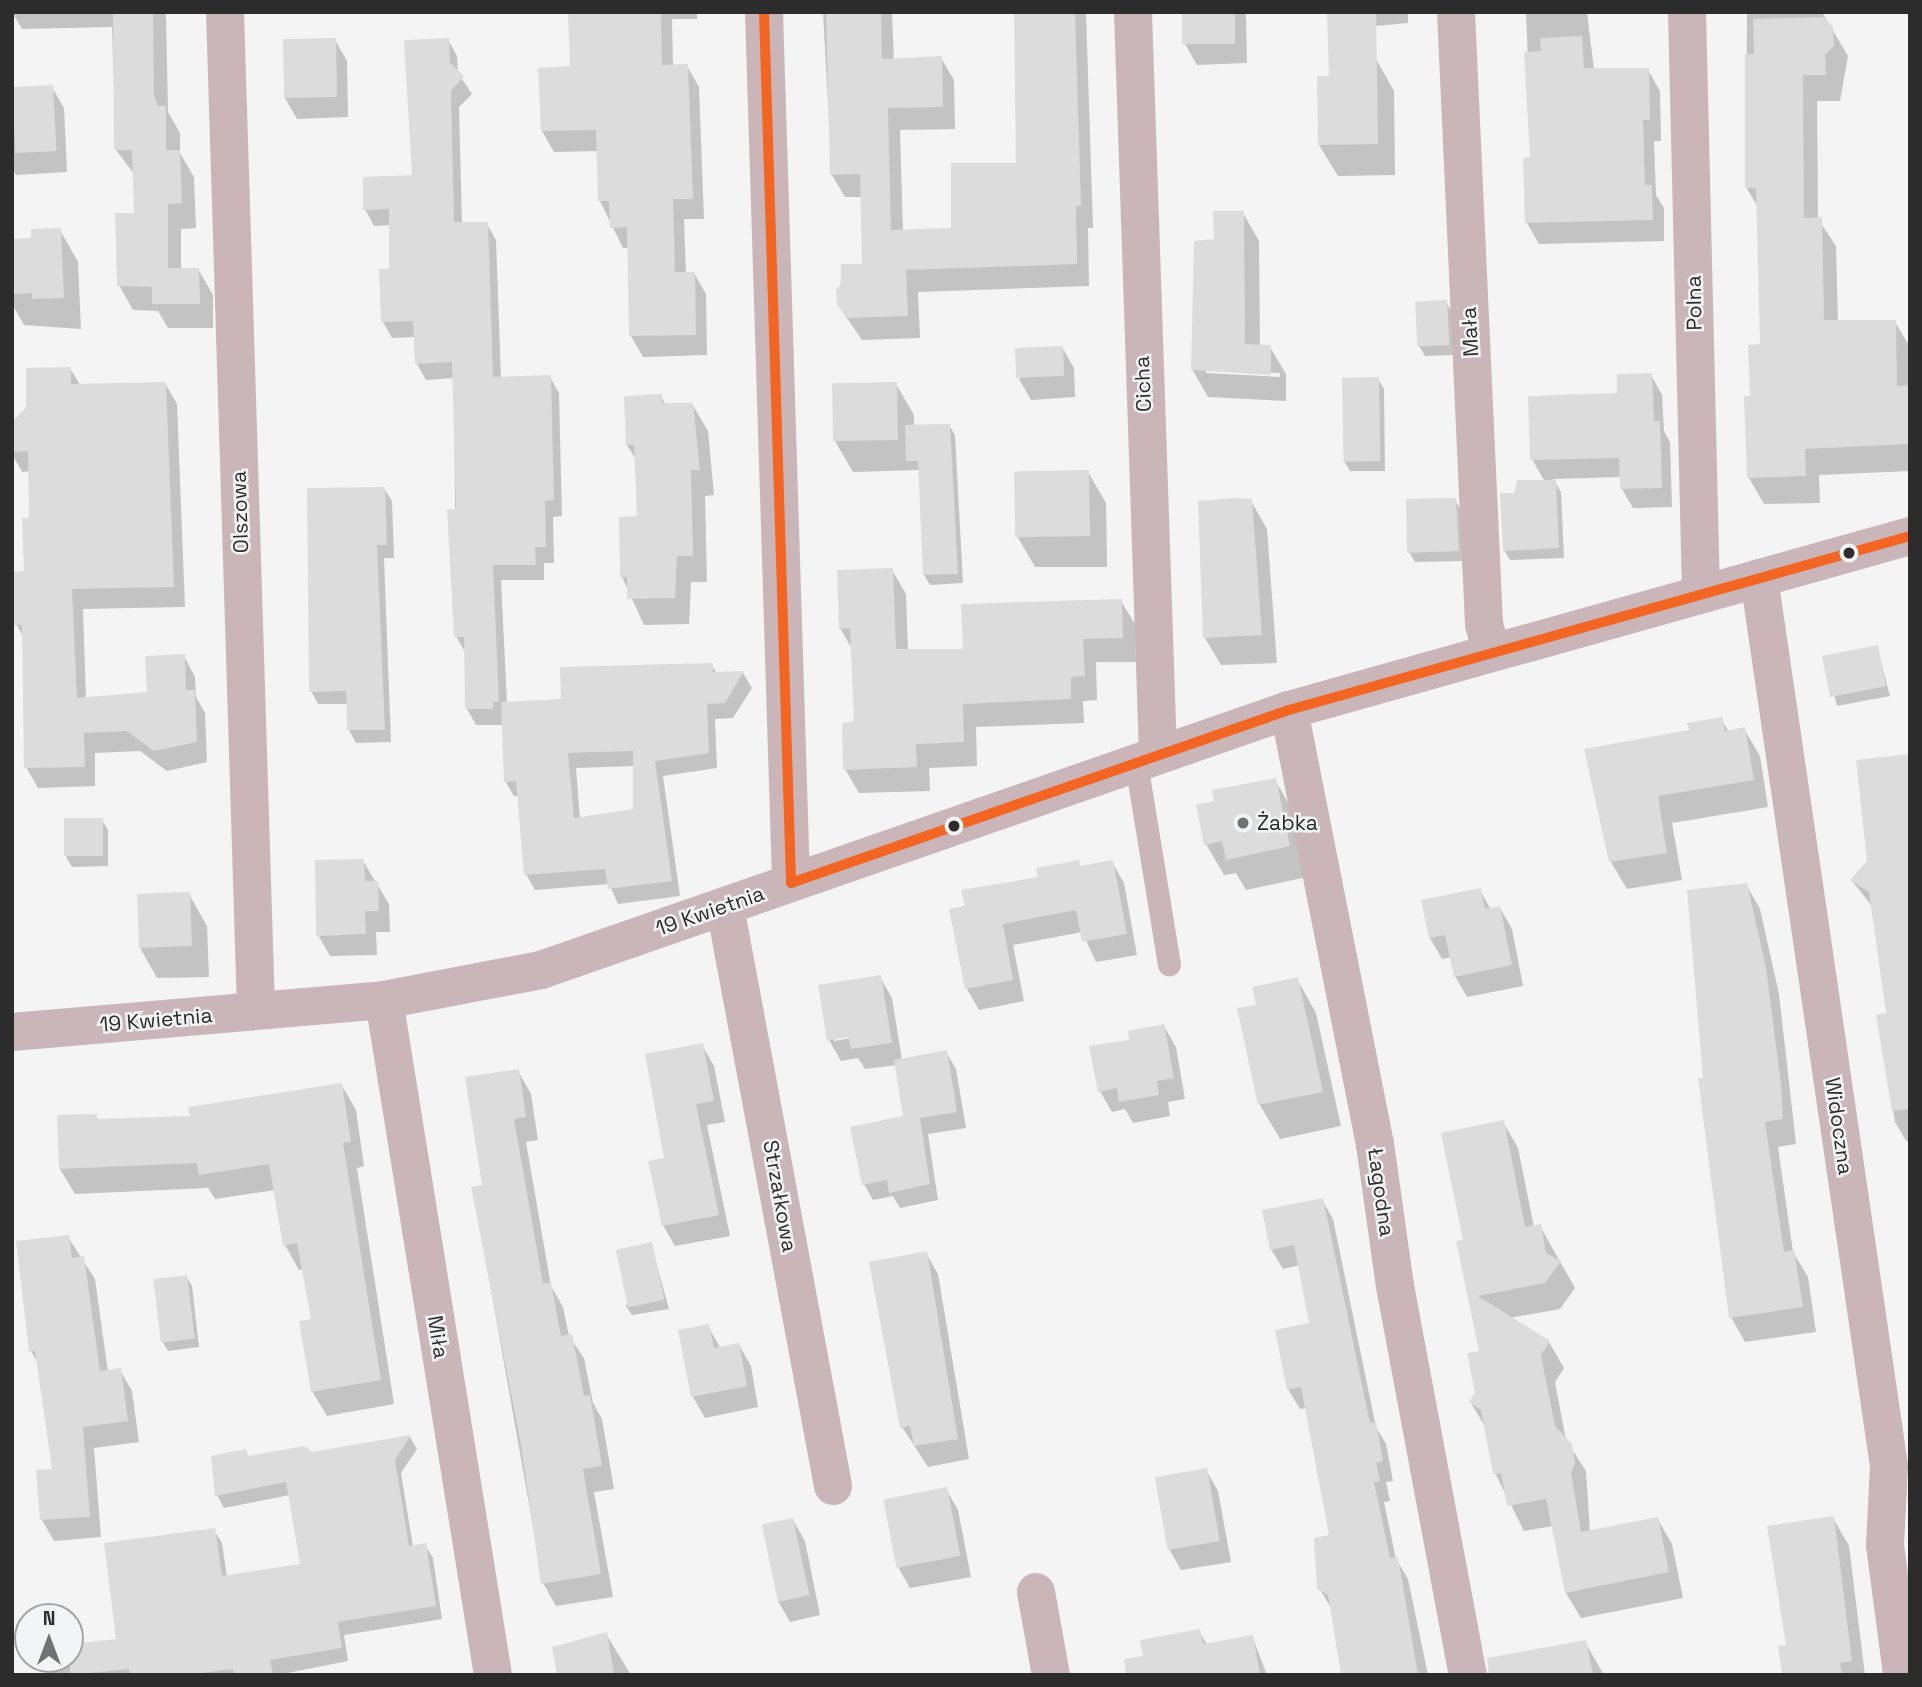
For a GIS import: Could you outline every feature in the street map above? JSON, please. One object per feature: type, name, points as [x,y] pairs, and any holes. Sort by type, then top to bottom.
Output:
[{"type":"street","name":"Olszowa","points":[[225,12],[256,1011]]},
{"type":"street","points":[[764,12],[792,883]]},
{"type":"street","name":"Cicha","points":[[1133,12],[1147,759]]},
{"type":"street","name":"Mała","points":[[1456,12],[1484,624],[1491,650]]},
{"type":"street","name":"Polna","points":[[1687,12],[1701,593]]},
{"type":"street","name":"19 Kwietnia","points":[[12,1032],[384,1000],[541,970],[1289,710],[1491,650],[1910,536]]},
{"type":"street","name":"Widoczna","points":[[1759,578],[1889,1466],[1885,1545],[1902,1675]]},
{"type":"street","name":"Łagodna","points":[[1289,710],[1375,1144],[1395,1286],[1468,1675]]},
{"type":"street","name":"Strzałkowa","points":[[725,907],[833,1486]]},
{"type":"street","name":"Miła","points":[[384,1000],[493,1675]]},
{"type":"street","points":[[1036,1592],[1051,1675]]},
{"type":"lane","points":[[1147,759],[1169,964]]},
{"type":"building","points":[[113,12],[153,12],[154,95],[158,106],[166,106],[166,150],[180,150],[182,203],[168,204],[168,268],[199,268],[200,304],[152,304],[152,287],[117,286],[115,213],[134,213],[132,150],[114,150]]},
{"type":"building","points":[[568,12],[661,12],[662,65],[688,64],[693,199],[673,199],[675,272],[695,272],[696,335],[629,336],[627,227],[610,228],[609,201],[598,201],[596,130],[541,131],[538,68],[570,66]]},
{"type":"building","points":[[826,12],[881,12],[882,59],[942,56],[943,107],[888,108],[891,230],[951,228],[951,163],[1016,163],[1014,12],[1075,12],[1081,206],[1076,206],[1077,264],[906,270],[908,316],[848,318],[837,305],[836,290],[841,284],[841,264],[862,264],[860,174],[830,175]]},
{"type":"building","points":[[1182,12],[1235,12],[1235,44],[1182,44]]},
{"type":"building","points":[[1327,12],[1376,12],[1378,144],[1318,145],[1317,76],[1329,76]]},
{"type":"building","points":[[1824,17],[1833,27],[1834,46],[1825,55],[1826,75],[1803,75],[1804,218],[1822,217],[1824,320],[1896,320],[1897,386],[1910,385],[1910,444],[1805,449],[1806,476],[1747,478],[1744,396],[1750,396],[1748,345],[1760,344],[1756,188],[1745,188],[1745,54],[1754,54],[1753,19]]},
{"type":"building","points":[[1582,36],[1584,68],[1649,68],[1650,120],[1643,120],[1645,185],[1652,185],[1653,220],[1525,223],[1523,158],[1530,157],[1524,52],[1541,51],[1540,38]]},
{"type":"building","points":[[336,38],[337,97],[284,98],[283,39]]},
{"type":"building","points":[[449,38],[450,63],[464,76],[451,91],[454,222],[488,222],[493,377],[551,375],[554,500],[545,501],[546,547],[535,547],[536,565],[493,565],[499,702],[493,702],[493,709],[465,709],[464,637],[454,637],[447,509],[456,509],[452,362],[415,364],[413,321],[381,322],[379,269],[389,269],[389,209],[363,210],[363,177],[412,175],[404,40]]},
{"type":"building","points":[[53,85],[56,151],[16,153],[12,87]]},
{"type":"building","points":[[1213,211],[1244,211],[1245,344],[1271,345],[1271,375],[1191,370],[1194,241],[1214,239]]},
{"type":"building","points":[[61,228],[64,298],[32,299],[32,293],[12,294],[12,239],[31,238],[31,229]]},
{"type":"building","points":[[1447,300],[1449,345],[1417,347],[1415,302]]},
{"type":"building","points":[[1063,346],[1064,376],[1016,378],[1015,348]]},
{"type":"building","points":[[71,367],[71,384],[166,382],[174,587],[72,589],[77,698],[147,692],[145,656],[185,654],[186,690],[195,690],[197,742],[154,751],[127,731],[84,733],[85,767],[24,768],[22,625],[14,625],[12,572],[24,571],[22,518],[29,518],[28,451],[12,452],[12,422],[26,407],[26,368]]},
{"type":"building","points":[[1652,373],[1654,421],[1660,421],[1662,488],[1620,489],[1619,458],[1530,460],[1528,396],[1617,393],[1617,374]]},
{"type":"building","points":[[1379,377],[1380,461],[1343,462],[1342,378]]},
{"type":"building","points":[[897,382],[898,440],[833,441],[832,383]]},
{"type":"building","points":[[662,394],[662,403],[693,403],[700,470],[691,470],[693,556],[677,556],[675,598],[627,599],[627,577],[620,577],[619,517],[637,516],[634,445],[626,445],[624,396]]},
{"type":"building","points":[[950,424],[958,574],[923,575],[918,461],[906,461],[905,425]]},
{"type":"building","points":[[1089,470],[1090,536],[1015,537],[1014,471]]},
{"type":"building","points":[[1517,480],[1556,480],[1559,548],[1503,551],[1500,493],[1514,493]]},
{"type":"building","points":[[385,487],[387,545],[377,545],[385,730],[347,730],[346,691],[309,692],[307,488]]},
{"type":"building","points":[[1456,498],[1459,551],[1407,553],[1406,499]]},
{"type":"building","points":[[1252,499],[1262,635],[1203,638],[1198,501]]},
{"type":"building","points":[[893,568],[896,649],[963,649],[961,604],[1122,599],[1123,638],[1083,639],[1085,676],[1071,677],[1071,699],[963,704],[964,742],[916,744],[917,767],[843,770],[842,723],[854,721],[850,628],[839,629],[837,570]]},
{"type":"building","points":[[1878,645],[1886,686],[1830,697],[1822,656]]},
{"type":"building","points":[[713,663],[713,672],[744,671],[725,703],[707,704],[709,753],[655,761],[672,881],[608,889],[605,869],[524,875],[516,781],[504,782],[501,702],[561,699],[560,667]],"holes":[[[633,751],[633,809],[574,818],[568,753]]]},
{"type":"building","points":[[1722,717],[1725,731],[1745,727],[1754,780],[1658,796],[1667,853],[1609,862],[1584,749],[1689,730],[1687,723]]},
{"type":"building","points":[[1910,754],[1910,1109],[1892,1111],[1876,1015],[1886,1013],[1869,892],[1850,880],[1867,861],[1856,760]]},
{"type":"building","name":"Żabka","points":[[1276,778],[1290,846],[1226,860],[1222,841],[1204,845],[1196,805],[1214,801],[1212,790]]},
{"type":"building","points":[[64,818],[103,818],[103,856],[64,856]]},
{"type":"building","points":[[364,859],[365,881],[378,881],[379,911],[365,911],[366,934],[316,936],[315,860]]},
{"type":"building","points":[[1079,860],[1080,866],[1113,860],[1127,934],[1082,942],[1076,910],[1003,924],[1013,980],[965,989],[949,909],[965,906],[961,890],[1038,877],[1036,868]]},
{"type":"building","points":[[1747,883],[1766,968],[1781,1084],[1783,1119],[1765,1122],[1784,1252],[1794,1250],[1803,1307],[1729,1318],[1698,1078],[1703,1078],[1687,890]]},
{"type":"building","points":[[1481,888],[1485,909],[1500,906],[1512,965],[1454,977],[1445,935],[1429,938],[1421,900]]},
{"type":"building","points":[[190,892],[192,946],[139,948],[137,894]]},
{"type":"building","points":[[881,975],[892,1043],[851,1049],[848,1037],[827,1041],[818,985]]},
{"type":"building","points":[[1298,977],[1323,1092],[1258,1105],[1237,1008],[1256,1005],[1252,987]]},
{"type":"building","points":[[1164,1024],[1174,1078],[1157,1081],[1159,1095],[1119,1102],[1117,1088],[1098,1092],[1089,1046],[1129,1040],[1128,1031]]},
{"type":"building","points":[[703,1043],[714,1101],[696,1104],[719,1215],[662,1226],[648,1161],[664,1158],[645,1054]]},
{"type":"building","points":[[947,1050],[957,1112],[920,1118],[930,1184],[889,1193],[887,1180],[862,1185],[850,1127],[903,1116],[894,1060]]},
{"type":"building","points":[[519,1069],[526,1117],[514,1119],[543,1284],[551,1282],[561,1336],[572,1334],[584,1396],[590,1395],[602,1466],[583,1469],[601,1574],[541,1584],[521,1445],[471,1187],[482,1185],[465,1077]]},
{"type":"building","points":[[342,1083],[351,1142],[343,1143],[381,1380],[311,1392],[299,1321],[311,1319],[297,1243],[283,1246],[269,1164],[199,1175],[197,1163],[59,1169],[57,1115],[97,1114],[97,1119],[190,1116],[188,1107]]},
{"type":"building","points":[[1504,1120],[1525,1227],[1541,1224],[1546,1253],[1561,1261],[1545,1283],[1478,1296],[1550,1341],[1541,1355],[1555,1426],[1572,1444],[1575,1463],[1571,1473],[1581,1532],[1658,1517],[1669,1572],[1565,1593],[1546,1499],[1507,1506],[1501,1473],[1493,1474],[1481,1410],[1469,1402],[1475,1393],[1467,1353],[1479,1351],[1456,1241],[1463,1240],[1441,1133]]},
{"type":"building","points":[[1323,1198],[1370,1423],[1376,1422],[1383,1461],[1376,1463],[1380,1481],[1374,1482],[1390,1558],[1398,1557],[1418,1675],[1341,1675],[1328,1595],[1317,1589],[1314,1538],[1329,1535],[1301,1387],[1287,1390],[1275,1330],[1309,1323],[1294,1245],[1270,1250],[1262,1210]]},
{"type":"building","points":[[69,1235],[72,1258],[84,1256],[100,1371],[121,1368],[128,1421],[83,1427],[90,1517],[40,1520],[36,1470],[52,1469],[35,1351],[29,1352],[16,1241]]},
{"type":"building","points":[[652,1242],[664,1300],[628,1307],[616,1250]]},
{"type":"building","points":[[927,1251],[958,1439],[914,1446],[910,1426],[900,1428],[869,1262]]},
{"type":"building","points":[[187,1275],[195,1339],[161,1343],[153,1279]]},
{"type":"building","points":[[709,1324],[714,1348],[739,1343],[747,1386],[691,1397],[678,1330]]},
{"type":"building","points":[[411,1435],[395,1460],[409,1546],[426,1543],[436,1606],[338,1622],[342,1648],[270,1660],[273,1675],[234,1675],[233,1669],[184,1675],[130,1675],[129,1669],[70,1675],[84,1673],[84,1642],[116,1639],[104,1543],[215,1528],[222,1576],[300,1564],[286,1482],[215,1496],[211,1456],[246,1449],[248,1456],[304,1446],[312,1452]]},
{"type":"building","points":[[1207,1468],[1220,1541],[1168,1550],[1155,1477]]},
{"type":"building","points":[[947,1487],[960,1556],[897,1568],[883,1499]]},
{"type":"building","points":[[1834,1516],[1852,1661],[1840,1663],[1842,1675],[1782,1675],[1778,1646],[1786,1645],[1767,1526]]},
{"type":"building","points":[[793,1518],[809,1595],[778,1602],[762,1525]]},
{"type":"building","points":[[1200,1629],[1203,1644],[1253,1635],[1260,1675],[1126,1675],[1124,1659],[1143,1656],[1140,1640]]},
{"type":"building","points":[[607,1632],[614,1675],[557,1675],[552,1647]]},
{"type":"building","points":[[1586,1640],[1593,1675],[1489,1675],[1487,1658]]},
{"type":"transit line","points":[[764,12],[791,883]]},
{"type":"transit line","points":[[791,883],[1289,710],[1910,536]]},
{"type":"place","name":"Żabka","points":[[1243,823]]}]
